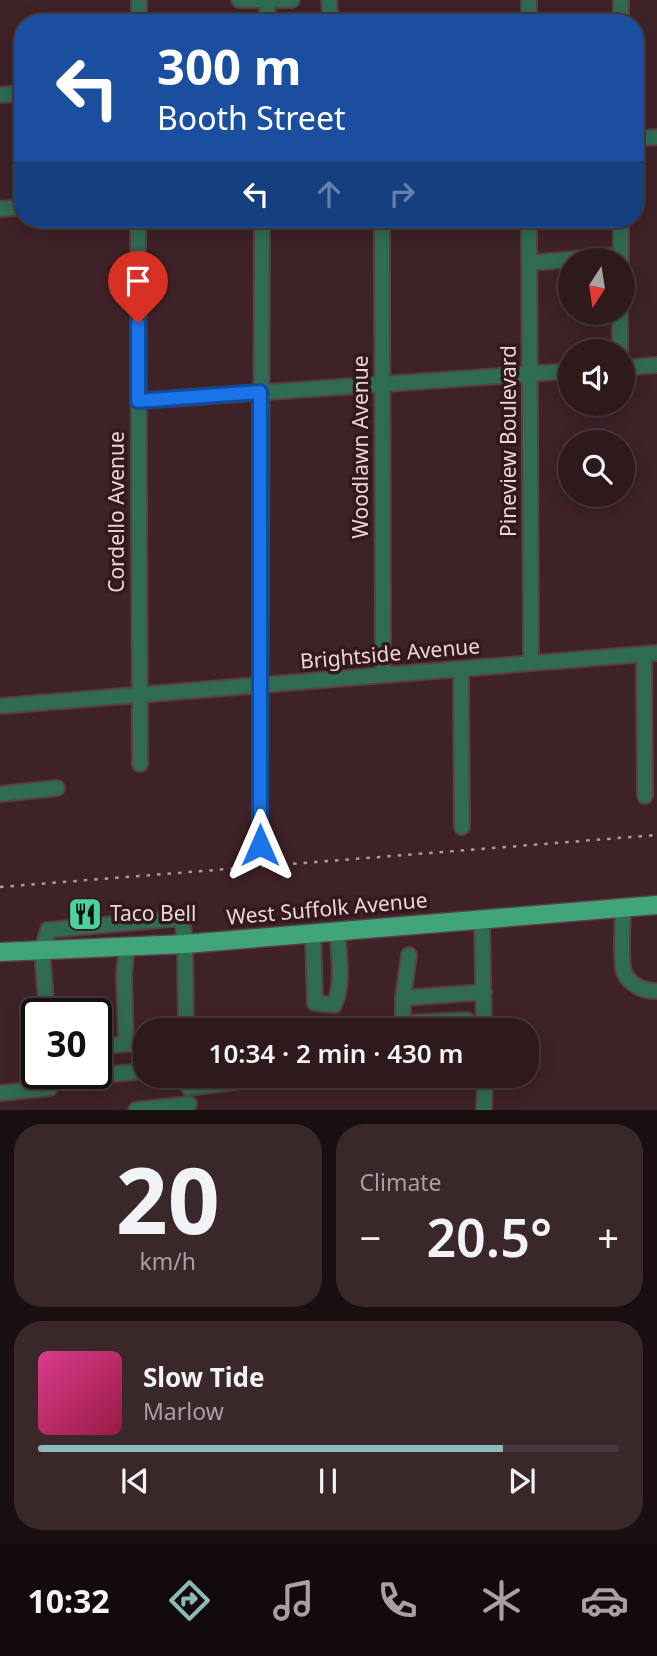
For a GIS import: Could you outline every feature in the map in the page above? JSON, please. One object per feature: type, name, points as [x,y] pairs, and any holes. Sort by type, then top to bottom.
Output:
[{"type":"main road","name":"West Suffolk Avenue","points":[[0,952],[185,944],[657,905]]},
{"type":"street","points":[[239,0],[292,0]]},
{"type":"street","name":"Cordello Avenue","points":[[138,228],[140,764]]},
{"type":"street","points":[[260,845],[262,228]]},
{"type":"street","name":"Woodlawn Avenue","points":[[382,228],[383,675]]},
{"type":"street","name":"Pineview Boulevard","points":[[529,228],[531,663]]},
{"type":"street","points":[[621,228],[621,248]]},
{"type":"street","points":[[529,263],[558,261]]},
{"type":"street","points":[[635,367],[657,365]]},
{"type":"street","points":[[138,401],[558,372]]},
{"type":"street","points":[[645,796],[650,654]]},
{"type":"street","name":"Brightside Avenue","points":[[0,706],[650,654]]},
{"type":"street","points":[[461,669],[461,827]]},
{"type":"street","points":[[0,794],[57,788]]},
{"type":"street","points":[[623,908],[624,971],[633,984],[645,990],[657,991]]},
{"type":"street","points":[[46,998],[42,950],[48,930],[182,918],[186,1018]]},
{"type":"street","points":[[482,919],[484,1018]]},
{"type":"street","points":[[313,933],[315,1003],[334,1005],[338,998],[340,976],[337,931]]},
{"type":"street","points":[[126,1044],[124,974],[127,946]]},
{"type":"street","points":[[403,1018],[409,955]]},
{"type":"street","points":[[403,998],[484,992]]},
{"type":"street","points":[[112,1045],[133,1044]]},
{"type":"street","points":[[112,1074],[133,1072]]},
{"type":"street","points":[[136,1110],[222,1088]]},
{"type":"street","points":[[485,1088],[485,1110]]},
{"type":"street","points":[[0,1093],[40,1089]]},
{"type":"railway","points":[[0,887],[657,835]]},
{"type":"place","name":"Taco Bell","points":[[85,914]]},
{"type":"route","points":[[138,323],[138,401],[260,392],[260,845]]}]
